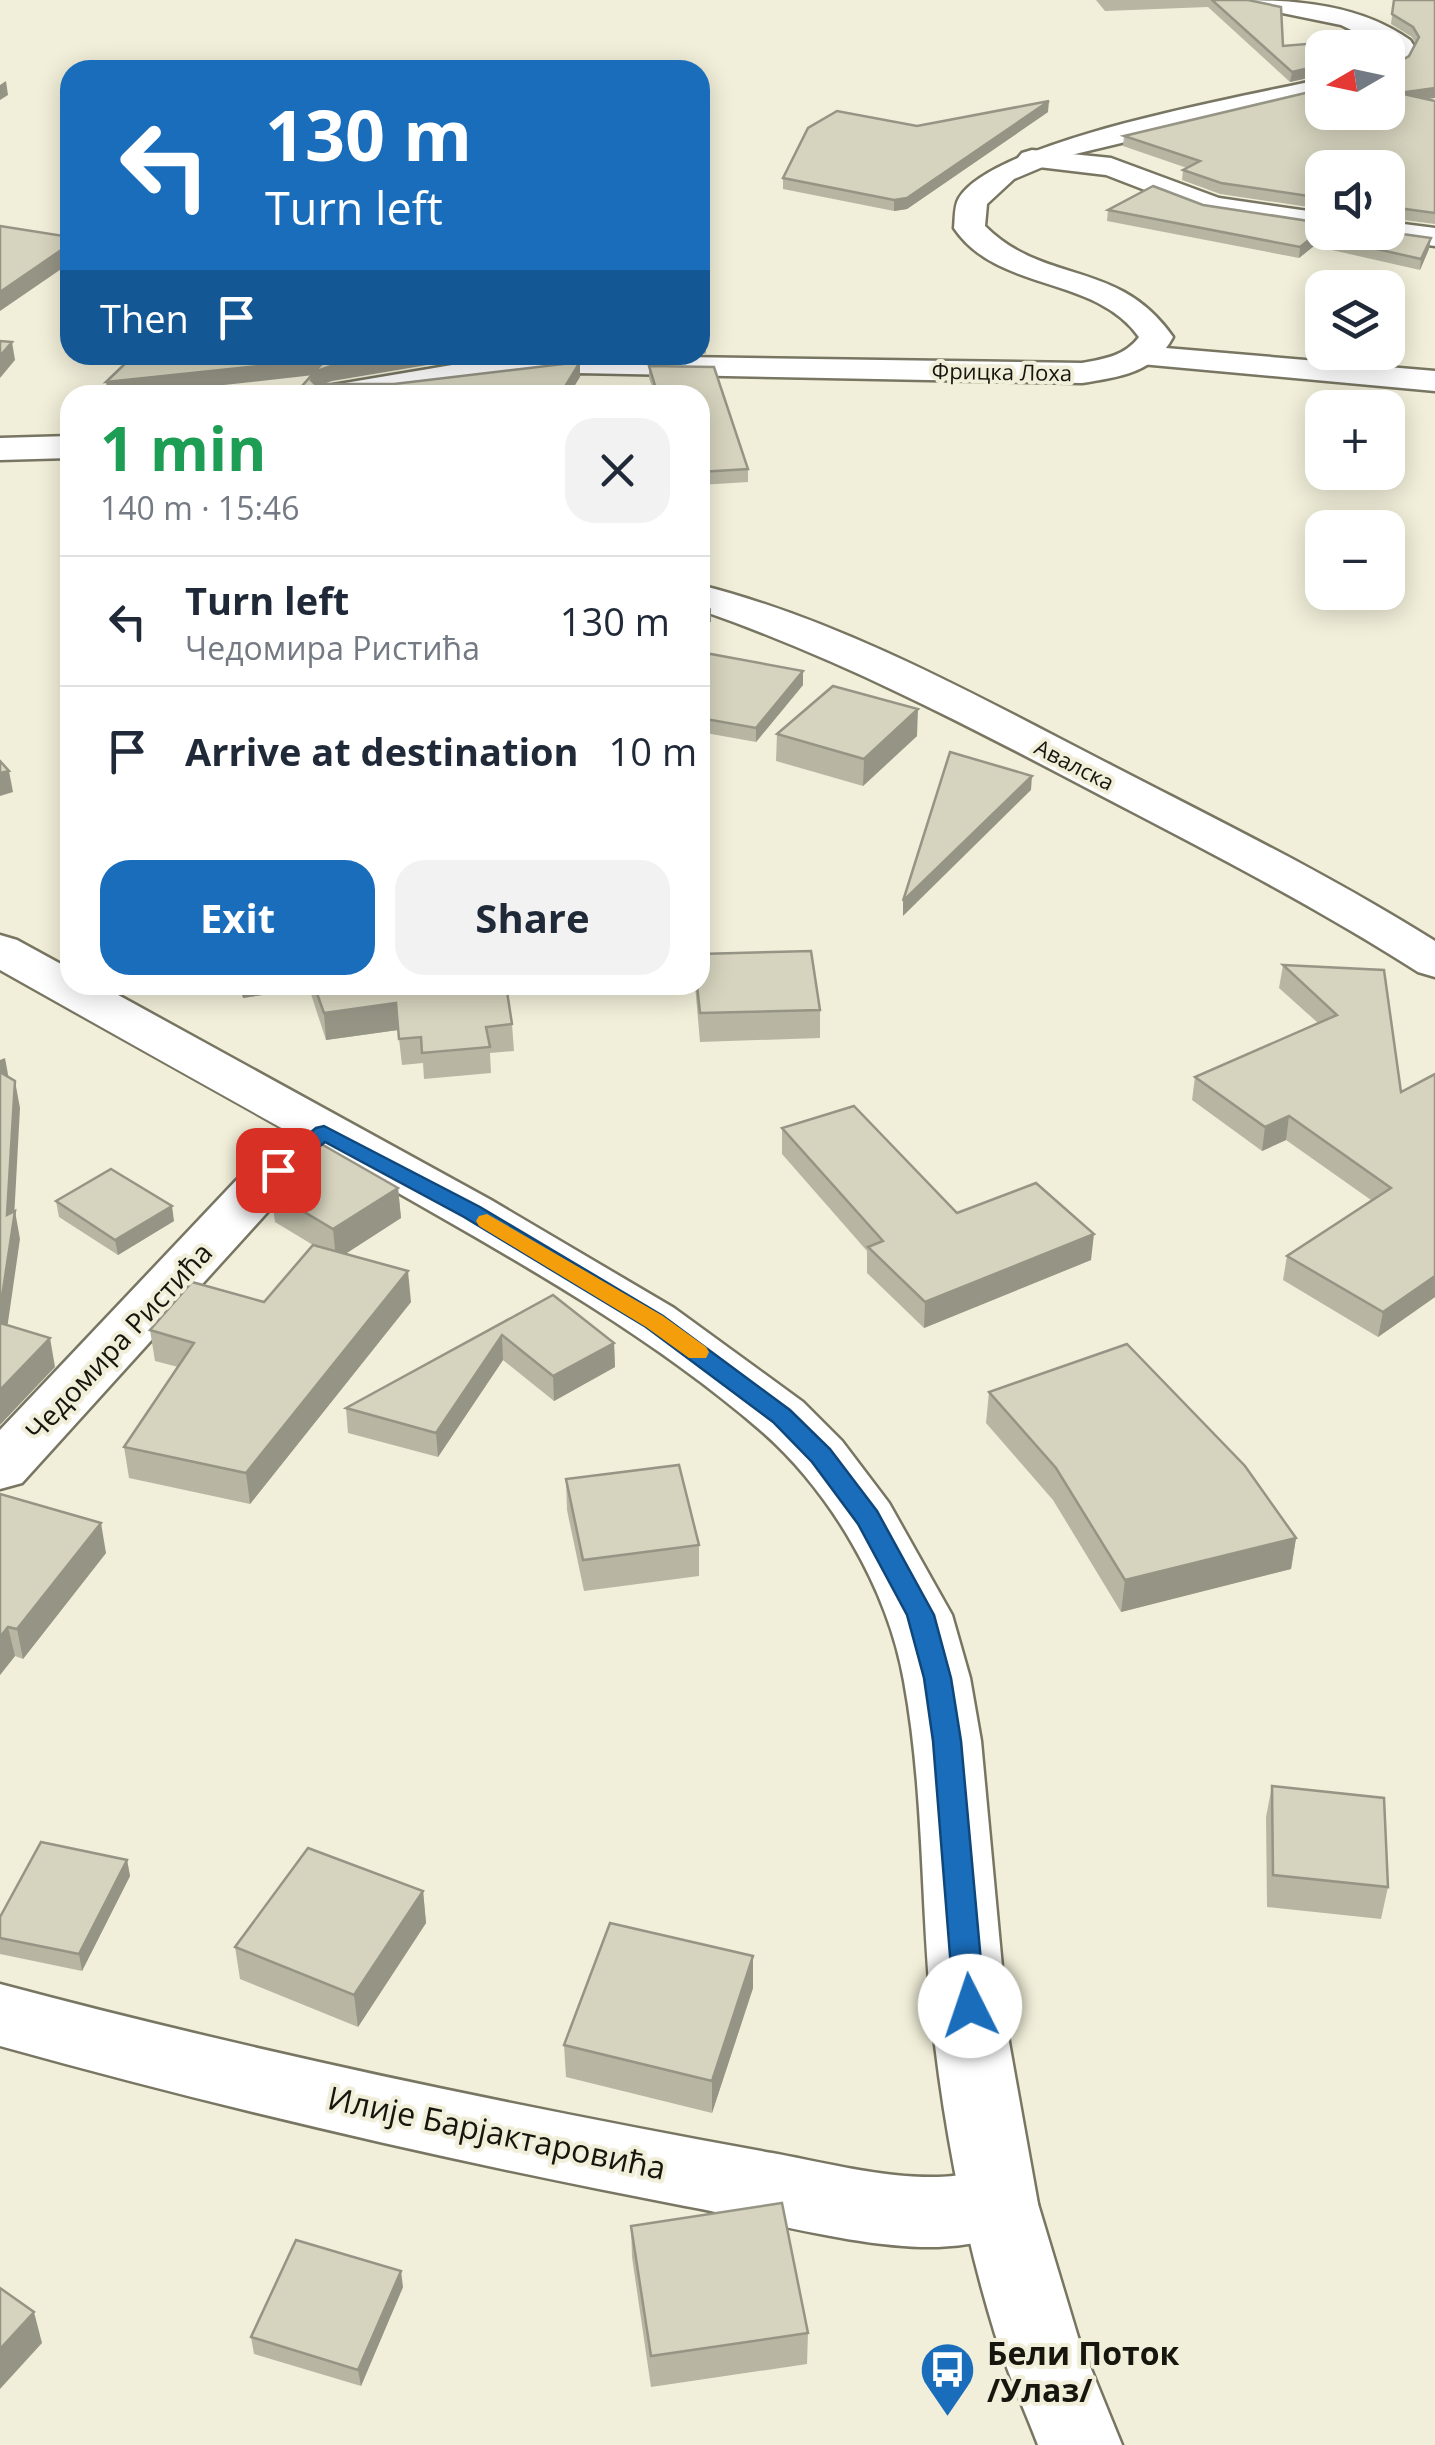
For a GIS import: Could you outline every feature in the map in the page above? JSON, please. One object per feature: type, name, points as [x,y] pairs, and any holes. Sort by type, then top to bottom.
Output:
[{"type":"street","points":[[1252,0],[1372,30]]},
{"type":"street","points":[[1142,356],[1156,337],[1148,322],[1133,308],[1010,261],[990,249],[969,228],[969,208],[985,187],[1032,159],[1305,91]]},
{"type":"street","points":[[1032,159],[1112,167],[1213,206],[1305,220]]},
{"type":"street","points":[[1405,233],[1435,237]]},
{"type":"street","points":[[1142,356],[1435,381]]},
{"type":"street","name":"Фрицка Лоха","points":[[670,365],[1082,374],[1142,356]]},
{"type":"street","name":"Фрицка Лоха","points":[[398,385],[555,365]]},
{"type":"street","points":[[0,449],[60,448]]},
{"type":"street","name":"Авалска","points":[[710,600],[760,616],[910,681],[1429,952]]},
{"type":"street","points":[[0,950],[60,984]]},
{"type":"street","points":[[80,995],[472,1212],[654,1321],[782,1416],[821,1456],[868,1518],[920,1615],[938,1678],[949,1760],[972,2042],[999,2204],[1036,2338],[1080,2445]]},
{"type":"street","name":"Чедомира Ристића","points":[[0,1468],[263,1184],[324,1133]]},
{"type":"street","name":"Илије Барјактаровића","points":[[0,2015],[128,2050],[524,2142],[865,2204],[938,2212],[999,2204]]},
{"type":"building","points":[[1212,0],[1248,0],[1281,7],[1283,46],[1305,44],[1305,69],[1292,72]]},
{"type":"building","points":[[1394,0],[1435,0],[1435,88],[1405,92],[1405,58],[1419,37],[1413,27],[1392,14]]},
{"type":"building","points":[[1305,93],[1305,130],[1405,130],[1405,94],[1435,101],[1435,213],[1405,209],[1405,150],[1305,150],[1305,195],[1221,183],[1183,170],[1200,161],[1124,136]]},
{"type":"building","points":[[1049,101],[907,198],[894,200],[783,178],[808,128],[837,111],[917,126]]},
{"type":"building","points":[[1153,186],[1203,205],[1305,220],[1305,243],[1300,247],[1108,210]]},
{"type":"building","points":[[0,226],[60,235],[60,251],[0,292]]},
{"type":"building","points":[[1405,234],[1431,238],[1421,259],[1381,250],[1405,250]]},
{"type":"building","points":[[0,341],[12,342],[0,356]]},
{"type":"building","points":[[124,365],[269,365],[106,382]]},
{"type":"building","points":[[321,365],[337,365],[317,371],[311,380],[315,384],[394,384],[578,365],[566,385],[303,385]]},
{"type":"building","points":[[649,366],[714,367],[748,469],[710,471],[710,385],[655,385]]},
{"type":"building","points":[[710,654],[803,671],[756,728],[710,720]]},
{"type":"building","points":[[833,686],[918,709],[864,759],[777,734]]},
{"type":"building","points":[[950,752],[1032,776],[903,901]]},
{"type":"building","points":[[811,951],[820,1010],[700,1013],[698,995],[710,995],[710,954]]},
{"type":"building","points":[[1283,965],[1384,970],[1401,1092],[1435,1074],[1435,1276],[1383,1312],[1287,1256],[1391,1188],[1289,1116],[1265,1127],[1195,1077],[1337,1015]]},
{"type":"building","points":[[318,995],[508,995],[512,1024],[486,1027],[490,1047],[422,1053],[421,1037],[399,1039],[396,1003],[324,1013]]},
{"type":"building","points":[[0,1072],[15,1081],[7,1215],[15,1211],[0,1310]]},
{"type":"building","points":[[854,1106],[957,1213],[1036,1183],[1094,1234],[925,1302],[868,1247],[883,1241],[782,1128]]},
{"type":"building","points":[[316,1141],[398,1188],[333,1229],[271,1192]]},
{"type":"building","points":[[111,1169],[172,1206],[115,1240],[56,1201]]},
{"type":"building","points":[[313,1245],[408,1271],[246,1473],[124,1447],[194,1343],[150,1330],[192,1282],[264,1302]]},
{"type":"building","points":[[553,1295],[614,1343],[553,1376],[502,1335],[436,1433],[346,1408]]},
{"type":"building","points":[[0,1323],[50,1338],[0,1390]]},
{"type":"building","points":[[1127,1344],[1245,1466],[1296,1538],[1125,1580],[1056,1468],[989,1392]]},
{"type":"building","points":[[679,1465],[699,1545],[583,1560],[566,1479]]},
{"type":"building","points":[[0,1494],[101,1523],[17,1629],[8,1627],[0,1637]]},
{"type":"building","points":[[1272,1786],[1384,1798],[1388,1887],[1273,1875]]},
{"type":"building","points":[[41,1842],[127,1860],[79,1954],[0,1938],[0,1917]]},
{"type":"building","points":[[308,1848],[423,1891],[354,1995],[235,1947]]},
{"type":"building","points":[[610,1923],[753,1956],[712,2081],[564,2045]]},
{"type":"building","points":[[782,2203],[808,2333],[651,2356],[631,2226]]},
{"type":"building","points":[[296,2240],[401,2271],[358,2370],[251,2337]]},
{"type":"building","points":[[0,2288],[34,2312],[0,2349]]},
{"type":"slow traffic","points":[[487,1221],[654,1321],[697,1352]]},
{"type":"place","name":"Бели Поток /Улаз/","points":[[948,2419]]},
{"type":"route","points":[[278,1170],[324,1133],[472,1212],[654,1321],[745,1386],[782,1416],[821,1456],[868,1518],[899,1570],[920,1615],[938,1678],[970,2006]]}]
